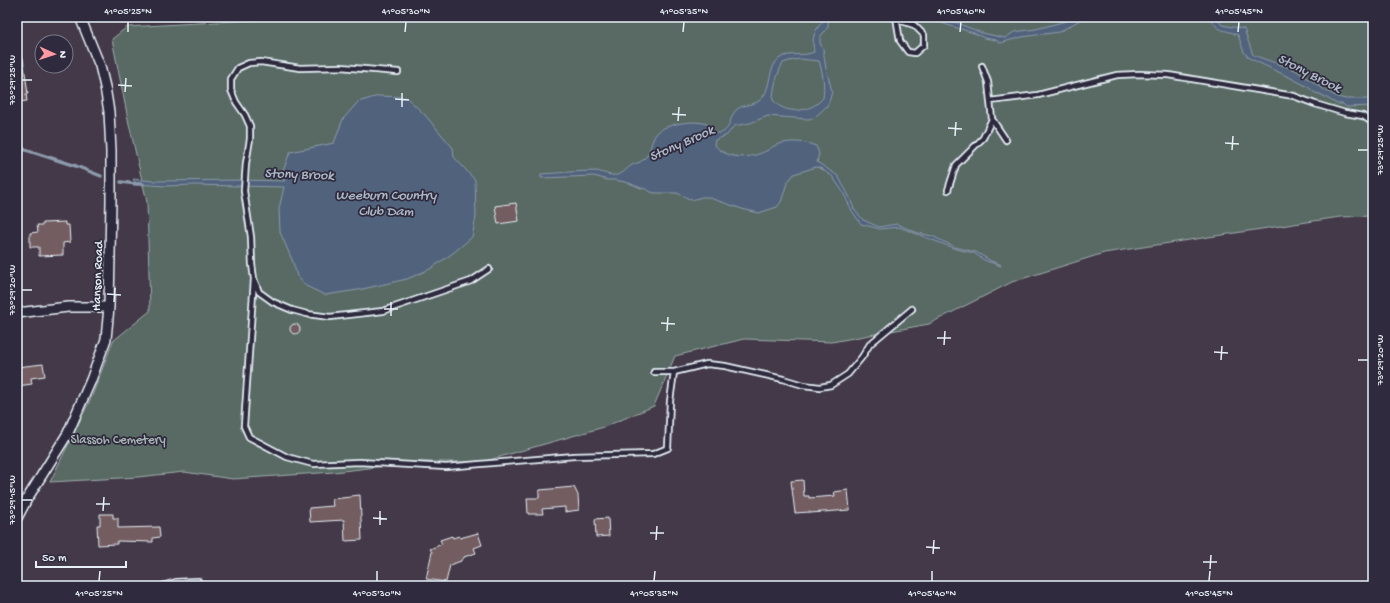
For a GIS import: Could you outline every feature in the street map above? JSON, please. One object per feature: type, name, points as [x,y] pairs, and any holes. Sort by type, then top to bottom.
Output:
[{"type":"street","name":"Hanson Road","points":[[17,518],[27,499],[68,433],[91,380],[106,339],[109,307],[111,151],[109,112],[100,66],[89,35],[80,17]]},
{"type":"street","points":[[17,312],[68,307],[109,307]]},
{"type":"lane","points":[[896,17],[914,25],[924,35],[924,45],[915,53],[908,52],[900,41],[896,17]]},
{"type":"lane","points":[[398,72],[341,67],[316,69],[300,68],[261,62],[249,63],[238,68],[231,79],[231,90],[250,126],[244,191],[251,237],[254,279],[244,426],[249,437],[287,457],[313,464],[359,462],[446,467],[574,456],[653,454],[668,448],[670,401],[674,372]]},
{"type":"lane","points":[[982,66],[988,82],[992,119],[1006,140]]},
{"type":"lane","points":[[990,101],[1038,95],[1117,75],[1168,75],[1294,96],[1345,113],[1363,116],[1373,123]]},
{"type":"lane","points":[[948,190],[956,165],[983,138],[992,119]]},
{"type":"lane","points":[[254,279],[259,292],[273,302],[292,310],[307,314],[330,317],[383,311],[471,281],[489,269]]},
{"type":"lane","points":[[654,372],[674,372],[707,364],[725,366],[803,385],[820,387],[831,385],[848,374],[862,357],[870,344],[912,309]]},
{"type":"lane","points":[[162,586],[176,582],[198,581]]},
{"type":"green space","name":"Slassoh Cemetery","points":[[251,17],[1373,17],[1373,216],[1340,217],[1104,253],[1012,282],[929,324],[832,342],[744,339],[675,356],[654,406],[604,427],[482,462],[421,462],[334,472],[233,479],[184,472],[138,477],[50,482],[92,396],[113,341],[150,311],[147,202],[129,124],[112,39],[127,27],[251,20]]},
{"type":"water","points":[[827,17],[836,17],[828,22],[828,27],[820,37],[820,43],[823,49],[826,69],[832,91],[827,106],[814,118],[808,119],[768,116],[750,123],[734,126],[727,135],[715,140],[714,144],[719,150],[732,156],[740,157],[747,157],[761,153],[779,144],[789,142],[801,142],[816,146],[819,153],[817,162],[838,176],[854,209],[863,220],[879,227],[897,224],[918,233],[932,236],[955,247],[976,252],[991,261],[1000,264],[1001,266],[984,260],[974,253],[956,249],[899,227],[880,229],[861,224],[832,176],[816,167],[794,174],[787,183],[781,202],[777,207],[759,213],[707,197],[692,200],[677,193],[655,193],[629,183],[594,176],[541,178],[541,174],[582,171],[596,171],[617,175],[632,165],[642,161],[646,157],[656,134],[659,131],[676,124],[691,122],[704,123],[709,125],[715,133],[724,132],[736,110],[743,106],[757,102],[763,97],[766,93],[773,66],[780,58],[788,55],[814,52],[814,35],[817,28]],"holes":[[[799,59],[819,61],[823,75],[824,89],[823,98],[818,103],[806,109],[791,110],[778,105],[773,100],[776,81],[783,63]]]},
{"type":"water","points":[[934,17],[938,17],[944,21],[957,23],[982,33],[1005,38],[1014,32],[1036,29],[1070,20],[1075,17],[1085,17],[1059,32],[1022,37],[1000,43],[996,40],[984,38],[974,33],[941,23]]},
{"type":"water","points":[[1210,17],[1216,17],[1222,25],[1244,29],[1253,55],[1295,70],[1337,97],[1346,99],[1373,99],[1373,106],[1346,107],[1343,104],[1337,104],[1320,94],[1315,93],[1308,87],[1291,78],[1249,58],[1244,52],[1238,35],[1222,30],[1216,26]]},
{"type":"water","name":"Weeburn Country Club Dam","points":[[378,96],[406,97],[425,115],[453,148],[454,157],[475,180],[476,217],[472,237],[453,253],[430,269],[407,279],[358,290],[325,295],[306,286],[297,276],[293,262],[280,232],[279,209],[284,187],[193,185],[166,186],[136,184],[133,179],[154,181],[285,181],[283,171],[290,152],[334,143],[343,119],[358,102]]},
{"type":"building","points":[[17,58],[23,58],[28,94],[26,94],[27,101],[17,102]]},
{"type":"building","points":[[516,203],[519,221],[498,224],[495,206]]},
{"type":"building","points":[[65,222],[65,225],[69,225],[70,242],[63,243],[63,255],[39,256],[39,247],[30,247],[30,233],[38,232],[37,225],[43,225],[43,223]]},
{"type":"building","points":[[293,324],[297,324],[299,325],[299,333],[293,334],[290,331],[290,327]]},
{"type":"building","points":[[43,364],[45,376],[31,378],[32,384],[17,386],[17,367]]},
{"type":"building","points":[[803,480],[804,496],[809,496],[809,498],[835,496],[834,492],[848,490],[850,510],[795,513],[791,481]]},
{"type":"building","points":[[574,487],[578,495],[579,510],[565,512],[565,507],[542,509],[543,514],[528,514],[527,498],[539,498],[540,490]]},
{"type":"building","points":[[360,495],[362,540],[345,541],[344,520],[310,522],[309,508],[333,506],[332,499]]},
{"type":"building","points":[[100,514],[113,514],[113,518],[118,518],[118,528],[159,527],[160,537],[153,538],[153,542],[117,541],[117,544],[98,545],[97,525],[100,525]]},
{"type":"building","points":[[608,518],[609,536],[596,537],[595,519]]},
{"type":"building","points":[[478,533],[482,545],[474,548],[476,553],[464,557],[461,561],[450,565],[446,582],[426,579],[432,552],[430,549],[442,544],[440,540],[452,536],[453,538],[459,536],[460,538]]},
{"type":"waterway","name":"Stony Brook","points":[[1112,17],[1117,17]]},
{"type":"waterway","name":"Stony Brook","points":[[17,147],[76,166],[101,176]]},
{"type":"waterway","name":"Stony Brook","points":[[121,182],[143,184]]}]
